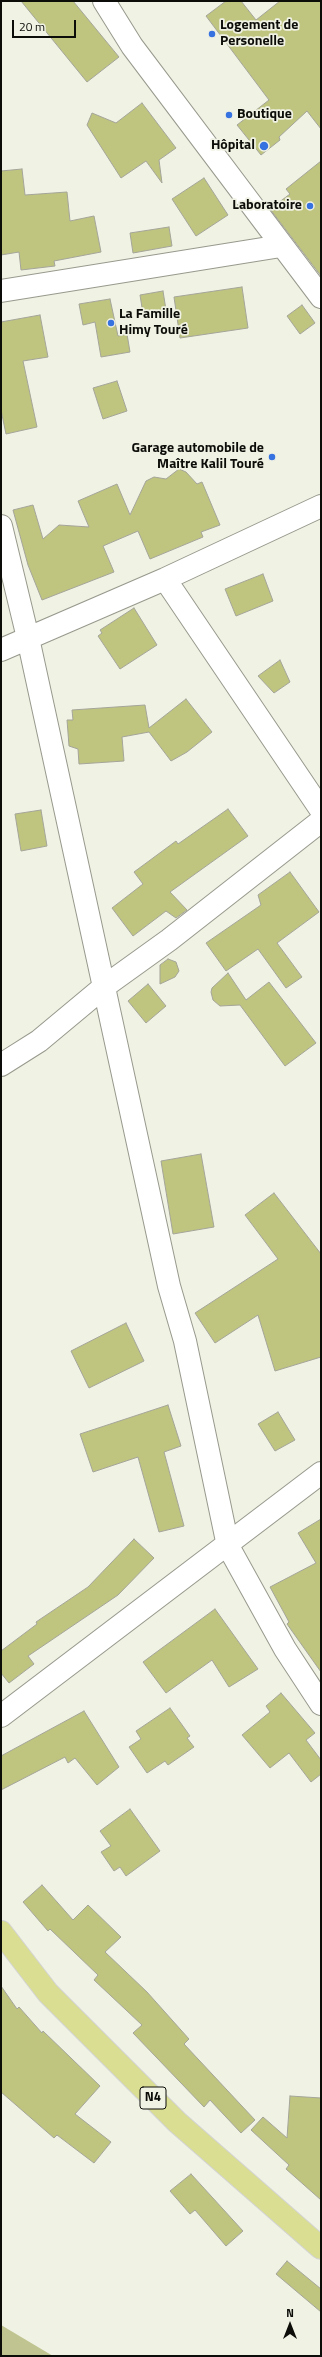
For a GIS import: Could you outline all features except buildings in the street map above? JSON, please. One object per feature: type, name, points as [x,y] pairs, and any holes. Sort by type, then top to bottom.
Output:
[{"type":"highway","name":"N4","points":[[1,1932],[48,1993],[177,2122],[321,2248]]},
{"type":"street","points":[[104,1],[132,46],[281,246],[321,297]]},
{"type":"street","points":[[1,291],[281,246]]},
{"type":"street","points":[[1,650],[165,579],[321,506]]},
{"type":"street","points":[[1,526],[28,638],[105,986],[169,1286],[185,1341],[228,1546],[285,1649],[321,1704]]},
{"type":"street","points":[[165,579],[321,810]]},
{"type":"street","points":[[1,1065],[39,1041],[105,986],[169,940],[321,821]]},
{"type":"street","points":[[1,1716],[228,1546],[321,1473]]},
{"type":"green space","points":[[1,2325],[53,2356],[1,2356]]},
{"type":"place","name":"Logement de Personelle","points":[[212,34]]},
{"type":"place","name":"Boutique","points":[[229,115]]},
{"type":"place","name":"Hôpital","points":[[264,146]]},
{"type":"place","name":"Laboratoire","points":[[310,206]]},
{"type":"place","name":"La Famille Himy Touré","points":[[111,323]]},
{"type":"place","name":"Garage automobile de Maître Kalil Touré","points":[[272,457]]}]
